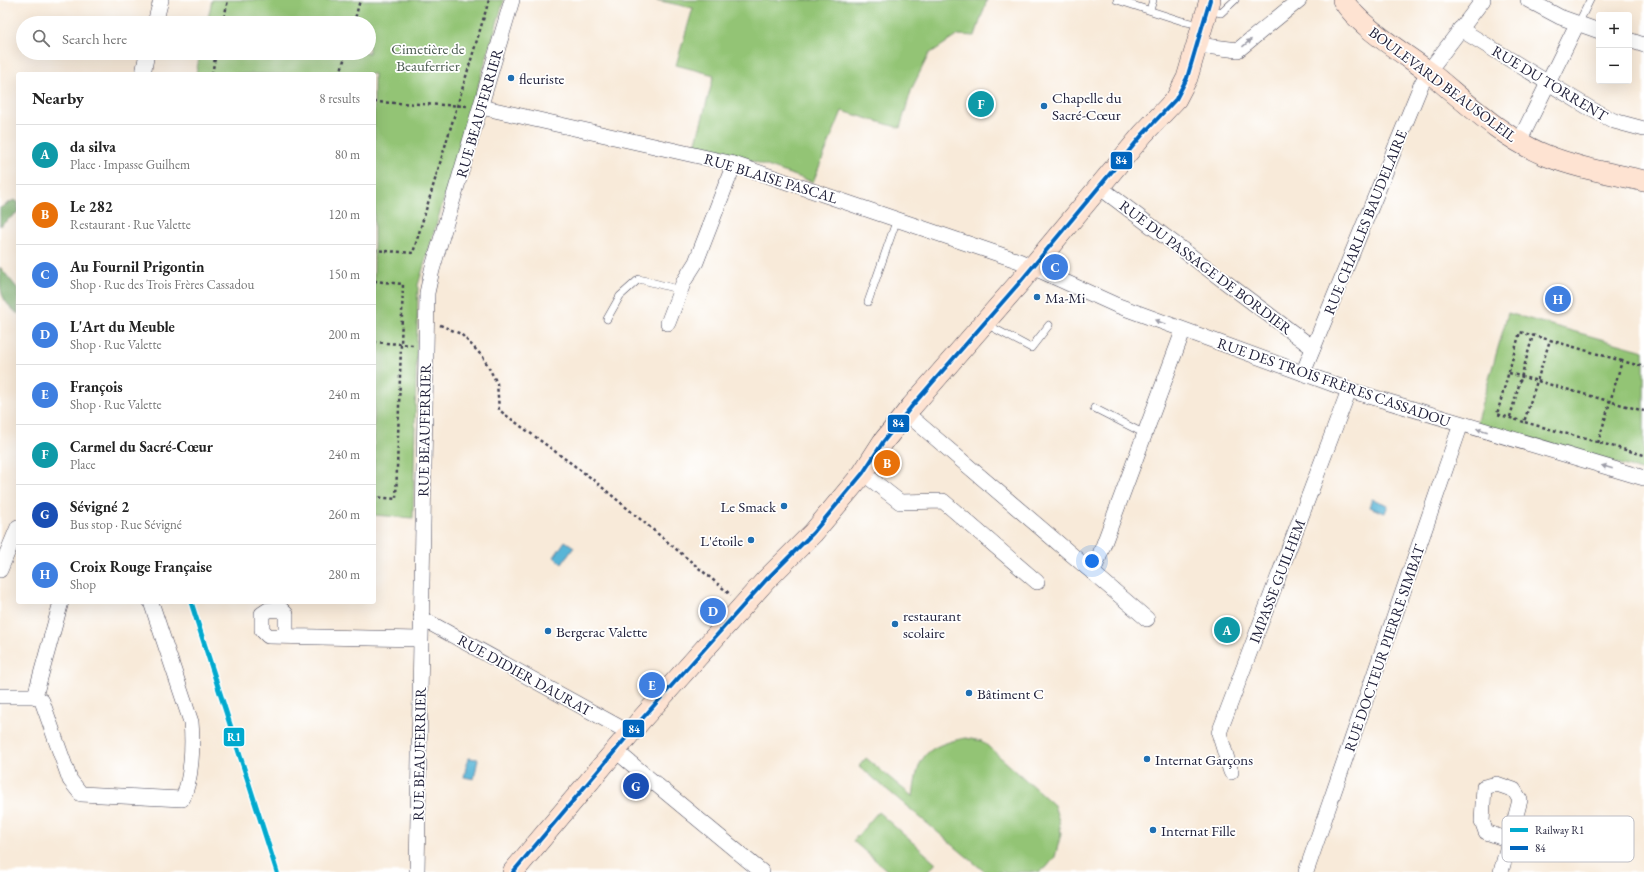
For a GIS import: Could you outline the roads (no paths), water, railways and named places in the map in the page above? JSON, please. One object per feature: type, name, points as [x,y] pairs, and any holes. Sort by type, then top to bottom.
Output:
[{"type":"main road","name":"BOULEVARD BEAUSOLEIL","points":[[1343,0],[1363,22],[1484,117],[1519,142],[1543,154],[1580,168],[1644,181]]},
{"type":"main road","points":[[513,872],[630,733],[766,580],[813,533],[863,473],[883,442],[906,413],[1020,282],[1031,266],[1098,186],[1143,134],[1176,99],[1187,78],[1206,12]]},
{"type":"main road","points":[[766,580],[802,527],[855,464],[883,442]]},
{"type":"street","points":[[157,16],[162,0]]},
{"type":"street","name":"RUE BEAUFERRIER","points":[[417,872],[420,639],[428,293],[432,270],[512,0]]},
{"type":"street","points":[[1197,45],[1238,50],[1299,0]]},
{"type":"street","name":"RUE CHARLES BAUDELAIRE","points":[[1303,373],[1393,150],[1428,72],[1483,0]]},
{"type":"street","points":[[1528,0],[1578,24],[1596,30]]},
{"type":"street","points":[[1519,142],[1578,24]]},
{"type":"street","name":"RUE DU TORRENT","points":[[1460,29],[1614,121],[1644,129]]},
{"type":"street","points":[[1632,41],[1644,45]]},
{"type":"street","points":[[143,72],[146,60]]},
{"type":"street","name":"RUE BLAISE PASCAL","points":[[479,114],[734,164],[1031,266]]},
{"type":"street","points":[[668,323],[684,281],[696,262],[734,164]]},
{"type":"street","name":"RUE DU PASSAGE DE BORDIER","points":[[1098,186],[1314,348]]},
{"type":"street","name":"RUE DES TROIS FRÈRES CASSADOU","points":[[1031,266],[1116,305],[1183,331],[1349,390],[1644,478]]},
{"type":"street","points":[[1093,573],[1183,331]]},
{"type":"street","name":"IMPASSE GUILHEM","points":[[1231,772],[1219,733],[1349,390]]},
{"type":"street","points":[[906,413],[1147,619]]},
{"type":"street","name":"RUE DOCTEUR PIERRE SIMBAT","points":[[1306,872],[1461,424]]},
{"type":"street","points":[[863,473],[900,502],[943,501],[1037,582]]},
{"type":"street","points":[[0,570],[16,532]]},
{"type":"street","points":[[35,696],[60,604]]},
{"type":"street","points":[[0,696],[35,696],[42,701],[70,780],[81,794],[182,799],[187,790],[193,736],[191,722],[152,604]]},
{"type":"street","name":"RUE DIDIER DAURAT","points":[[421,618],[630,733]]},
{"type":"street","points":[[286,636],[420,639]]},
{"type":"street","points":[[616,751],[762,872]]},
{"type":"street","points":[[1500,872],[1503,862]]},
{"type":"lane","points":[[1117,0],[1182,21],[1206,12],[1221,13],[1235,0]]},
{"type":"lane","points":[[1150,10],[1153,0]]},
{"type":"lane","points":[[1578,24],[1590,0]]},
{"type":"lane","points":[[868,302],[897,219]]},
{"type":"lane","points":[[607,319],[620,296],[639,279],[681,290]]},
{"type":"lane","points":[[983,323],[1031,348],[1049,325]]},
{"type":"lane","points":[[1094,408],[1145,434]]},
{"type":"water","points":[[1372,499],[1388,505],[1385,513],[1369,507]]},
{"type":"water","points":[[565,541],[574,547],[562,564],[554,557]]},
{"type":"water","points":[[468,758],[478,759],[474,779],[464,777]]},
{"type":"rail line","name":"R1","points":[[192,604],[277,872]]},
{"type":"place","name":"fleuriste","points":[[511,78]]},
{"type":"place","name":"Carmel du Sacré-Cœur","points":[[981,104]]},
{"type":"place","name":"Chapelle du Sacré-Cœur","points":[[1044,106]]},
{"type":"place","name":"Au Fournil Prigontin","points":[[1055,267]]},
{"type":"place","name":"Ma-Mi","points":[[1037,297]]},
{"type":"place","name":"Croix Rouge Française","points":[[1558,299]]},
{"type":"place","name":"Le 282","points":[[887,463]]},
{"type":"place","name":"Le Smack","points":[[784,506]]},
{"type":"place","name":"L'étoile","points":[[751,540]]},
{"type":"place","name":"L'Art du Meuble","points":[[713,611]]},
{"type":"place","name":"restaurant scolaire","points":[[895,624]]},
{"type":"place","name":"da silva","points":[[1227,630]]},
{"type":"place","name":"Bergerac Valette","points":[[548,631]]},
{"type":"place","name":"François","points":[[652,685]]},
{"type":"place","name":"Bâtiment C","points":[[969,693]]},
{"type":"place","name":"Internat Garçons","points":[[1147,759]]},
{"type":"place","name":"Sévigné 2","points":[[636,786]]},
{"type":"place","name":"Internat Fille","points":[[1153,830]]},
{"type":"park label","name":"Cimetière de Beauferrier","points":[[428,56]]}]
